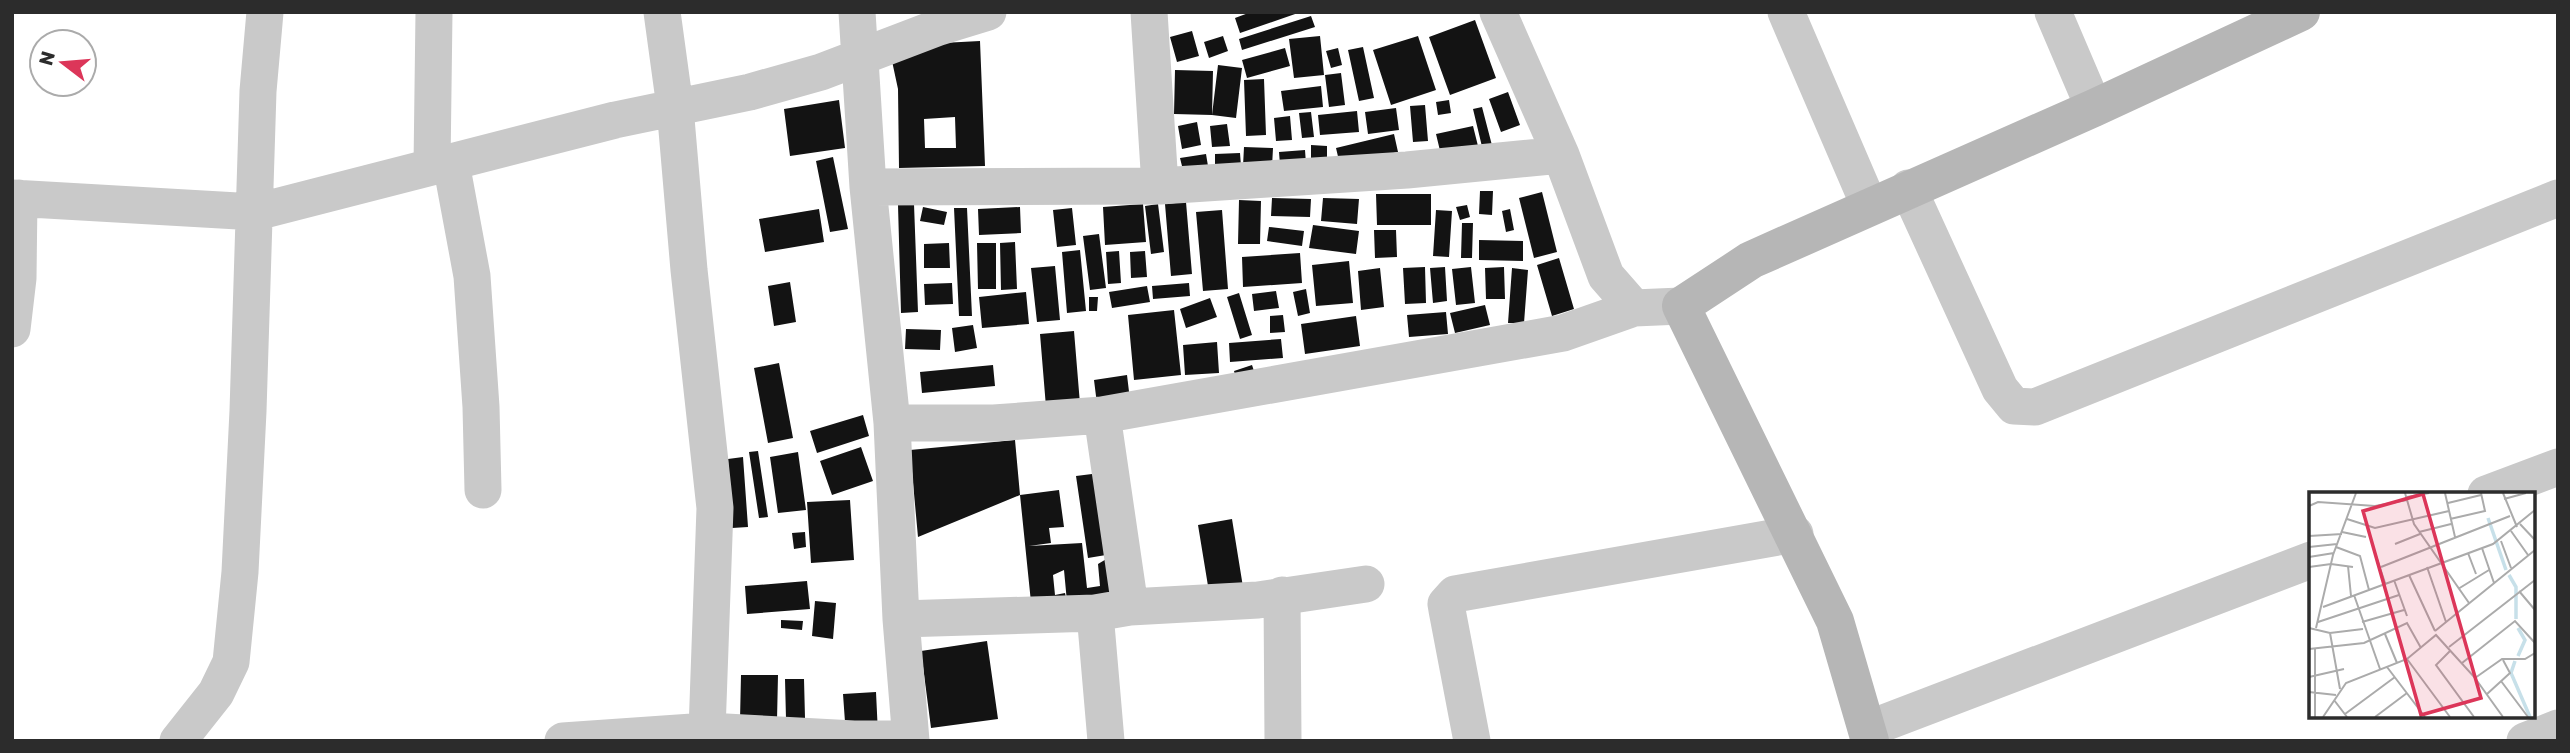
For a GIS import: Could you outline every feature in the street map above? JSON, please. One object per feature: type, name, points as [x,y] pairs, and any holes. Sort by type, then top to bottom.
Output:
[{"type":"main road","points":[[1869,735],[1835,621],[1795,534],[1681,306],[1751,260],[1869,205],[2094,108],[2301,12]]},
{"type":"street","points":[[178,741],[216,693],[232,662],[240,572],[256,212],[258,90],[265,12]]},
{"type":"street","points":[[434,12],[441,164],[472,276],[483,490]]},
{"type":"street","points":[[662,12],[675,107],[686,243],[715,508],[707,731]]},
{"type":"street","points":[[563,741],[707,731],[911,740],[901,619],[892,423],[868,187],[857,12]]},
{"type":"street","points":[[12,329],[18,278],[15,198],[256,212],[316,199],[615,120],[750,92],[988,12]]},
{"type":"street","points":[[1149,12],[1160,186]]},
{"type":"street","points":[[1498,12],[1560,155],[1606,276],[1634,308]]},
{"type":"street","points":[[1786,12],[1869,205]]},
{"type":"street","points":[[2053,12],[2094,108]]},
{"type":"street","points":[[868,187],[1160,186],[1407,170],[1560,155]]},
{"type":"street","points":[[1908,188],[2000,389],[2014,406],[2035,407],[2558,198]]},
{"type":"street","points":[[892,423],[994,423],[1102,415],[1563,334],[1634,308],[1681,306]]},
{"type":"street","points":[[1102,415],[1112,610],[1105,741]]},
{"type":"street","points":[[2491,492],[2558,467]]},
{"type":"street","points":[[1472,741],[1447,610],[1449,598],[1455,594],[1795,534]]},
{"type":"street","points":[[1869,735],[2309,562]]},
{"type":"street","points":[[901,619],[1112,610],[1258,600],[1366,584]]},
{"type":"street","points":[[1282,595],[1283,741]]},
{"type":"street","points":[[2525,741],[2558,728]]},
{"type":"building","points":[[1251,12],[1298,13],[1240,33],[1235,18]]},
{"type":"building","points":[[1311,16],[1315,27],[1242,50],[1239,39]]},
{"type":"building","points":[[1475,20],[1496,78],[1450,95],[1429,37]]},
{"type":"building","points":[[1192,31],[1199,56],[1177,62],[1170,37]]},
{"type":"building","points":[[1223,36],[1228,51],[1209,58],[1204,42]]},
{"type":"building","points":[[1320,36],[1324,75],[1294,78],[1289,39]]},
{"type":"building","points":[[1418,36],[1436,90],[1391,105],[1373,50]]},
{"type":"building","points":[[980,41],[985,166],[899,168],[898,89],[892,61],[942,43]],"holes":[[[955,117],[956,148],[925,148],[924,119]]]},
{"type":"building","points":[[1363,47],[1374,98],[1359,101],[1348,50]]},
{"type":"building","points":[[1285,48],[1290,66],[1247,78],[1242,60]]},
{"type":"building","points":[[1338,48],[1342,65],[1331,68],[1326,51]]},
{"type":"building","points":[[1218,65],[1242,68],[1236,118],[1212,115]]},
{"type":"building","points":[[1175,70],[1213,71],[1212,115],[1174,114]]},
{"type":"building","points":[[1341,73],[1345,105],[1329,107],[1325,75]]},
{"type":"building","points":[[1264,79],[1266,135],[1246,136],[1244,80]]},
{"type":"building","points":[[1321,86],[1323,107],[1284,111],[1281,91]]},
{"type":"building","points":[[1508,92],[1520,125],[1501,132],[1489,99]]},
{"type":"building","points":[[839,100],[845,148],[790,156],[784,109]]},
{"type":"building","points":[[1449,100],[1451,113],[1438,115],[1436,102]]},
{"type":"building","points":[[1425,105],[1428,141],[1413,142],[1410,106]]},
{"type":"building","points":[[1482,107],[1494,153],[1484,155],[1473,109]]},
{"type":"building","points":[[1396,108],[1399,130],[1368,134],[1365,112]]},
{"type":"building","points":[[1357,111],[1359,132],[1320,135],[1318,115]]},
{"type":"building","points":[[1311,112],[1314,137],[1302,138],[1299,113]]},
{"type":"building","points":[[1290,116],[1292,140],[1276,141],[1274,118]]},
{"type":"building","points":[[1197,122],[1201,145],[1182,149],[1178,126]]},
{"type":"building","points":[[1227,124],[1230,146],[1212,147],[1210,126]]},
{"type":"building","points":[[1473,126],[1479,150],[1442,159],[1436,134]]},
{"type":"building","points":[[1394,134],[1398,152],[1340,165],[1336,148]]},
{"type":"building","points":[[1311,145],[1327,146],[1327,161],[1311,161]]},
{"type":"building","points":[[1244,147],[1273,148],[1272,167],[1243,166]]},
{"type":"building","points":[[1305,150],[1306,164],[1280,165],[1279,152]]},
{"type":"building","points":[[1240,153],[1241,166],[1215,167],[1215,154]]},
{"type":"building","points":[[1206,154],[1208,166],[1183,170],[1180,158]]},
{"type":"building","points":[[833,157],[848,229],[830,232],[816,161]]},
{"type":"building","points":[[1480,191],[1493,191],[1492,215],[1479,214]]},
{"type":"building","points":[[1542,192],[1557,252],[1534,258],[1519,198]]},
{"type":"building","points":[[1376,194],[1431,194],[1431,225],[1377,225]]},
{"type":"building","points":[[1272,198],[1311,199],[1310,217],[1271,216]]},
{"type":"building","points":[[1323,198],[1359,199],[1357,224],[1321,221]]},
{"type":"building","points":[[1239,200],[1261,201],[1260,244],[1238,244]]},
{"type":"building","points":[[1186,202],[1192,274],[1171,276],[1165,204]]},
{"type":"building","points":[[914,204],[918,312],[901,313],[898,205]]},
{"type":"building","points":[[1143,204],[1146,242],[1105,245],[1103,207]]},
{"type":"building","points":[[1158,204],[1164,252],[1151,254],[1145,206]]},
{"type":"building","points":[[1467,205],[1470,217],[1460,220],[1456,207]]},
{"type":"building","points":[[923,207],[947,212],[944,225],[920,221]]},
{"type":"building","points":[[1020,207],[1021,233],[979,235],[978,209]]},
{"type":"building","points":[[954,208],[967,208],[972,316],[959,316]]},
{"type":"building","points":[[1072,208],[1076,245],[1057,247],[1053,210]]},
{"type":"building","points":[[819,209],[824,242],[765,252],[759,219]]},
{"type":"building","points":[[1510,209],[1514,230],[1506,232],[1502,211]]},
{"type":"building","points":[[1222,210],[1228,289],[1203,291],[1196,212]]},
{"type":"building","points":[[1436,210],[1452,211],[1449,257],[1433,256]]},
{"type":"building","points":[[1462,223],[1473,223],[1472,258],[1461,258]]},
{"type":"building","points":[[1313,225],[1359,231],[1356,254],[1309,248]]},
{"type":"building","points":[[1269,227],[1304,231],[1302,246],[1267,241]]},
{"type":"building","points":[[1374,230],[1396,230],[1397,257],[1375,258]]},
{"type":"building","points":[[1099,234],[1106,288],[1090,290],[1083,236]]},
{"type":"building","points":[[1479,240],[1523,241],[1523,261],[1479,260]]},
{"type":"building","points":[[1015,242],[1017,289],[1001,290],[1000,243]]},
{"type":"building","points":[[949,243],[950,268],[924,268],[924,244]]},
{"type":"building","points":[[977,243],[996,243],[996,289],[978,289]]},
{"type":"building","points":[[1080,250],[1086,311],[1067,313],[1062,252]]},
{"type":"building","points":[[1119,251],[1121,283],[1108,284],[1106,252]]},
{"type":"building","points":[[1145,251],[1147,277],[1131,278],[1130,252]]},
{"type":"building","points":[[1300,253],[1302,283],[1243,287],[1242,257]]},
{"type":"building","points":[[1559,258],[1574,309],[1552,316],[1537,265]]},
{"type":"building","points":[[1349,261],[1353,303],[1316,306],[1312,265]]},
{"type":"building","points":[[1055,266],[1060,320],[1037,322],[1031,268]]},
{"type":"building","points":[[1425,267],[1426,303],[1405,304],[1403,268]]},
{"type":"building","points":[[1445,267],[1447,301],[1433,303],[1430,268]]},
{"type":"building","points":[[1471,267],[1475,303],[1456,305],[1452,269]]},
{"type":"building","points":[[1504,267],[1505,299],[1486,299],[1485,268]]},
{"type":"building","points":[[1380,268],[1384,307],[1361,310],[1358,271]]},
{"type":"building","points":[[1512,268],[1528,270],[1524,323],[1508,323]]},
{"type":"building","points":[[790,282],[796,322],[774,326],[768,286]]},
{"type":"building","points":[[952,283],[953,304],[925,305],[924,284]]},
{"type":"building","points":[[1189,283],[1190,296],[1153,299],[1152,286]]},
{"type":"building","points":[[1147,286],[1150,302],[1112,308],[1109,292]]},
{"type":"building","points":[[1306,289],[1310,313],[1298,316],[1293,292]]},
{"type":"building","points":[[1276,291],[1279,308],[1254,311],[1252,294]]},
{"type":"building","points":[[1026,292],[1029,324],[982,328],[979,297]]},
{"type":"building","points":[[1239,293],[1252,335],[1240,339],[1227,297]]},
{"type":"building","points":[[1089,297],[1098,297],[1097,311],[1089,311]]},
{"type":"building","points":[[1210,298],[1217,317],[1186,328],[1180,309]]},
{"type":"building","points":[[1485,305],[1490,325],[1455,333],[1450,313]]},
{"type":"building","points":[[1174,310],[1181,375],[1134,380],[1128,315]]},
{"type":"building","points":[[1446,312],[1448,334],[1409,337],[1407,315]]},
{"type":"building","points":[[1283,315],[1285,332],[1270,333],[1270,316]]},
{"type":"building","points":[[1356,316],[1360,346],[1305,354],[1301,324]]},
{"type":"building","points":[[973,325],[977,348],[955,352],[952,328]]},
{"type":"building","points":[[906,329],[941,330],[940,350],[905,349]]},
{"type":"building","points":[[1074,331],[1080,404],[1046,407],[1040,334]]},
{"type":"building","points":[[1281,339],[1283,358],[1230,362],[1229,343]]},
{"type":"building","points":[[1217,342],[1219,373],[1185,375],[1183,345]]},
{"type":"building","points":[[779,363],[793,438],[768,443],[754,368]]},
{"type":"building","points":[[993,365],[995,386],[922,393],[920,372]]},
{"type":"building","points":[[1252,365],[1256,377],[1237,382],[1234,371]]},
{"type":"building","points":[[1127,375],[1130,400],[1097,404],[1094,380]]},
{"type":"building","points":[[863,415],[869,436],[817,453],[810,431]]},
{"type":"building","points":[[1015,440],[1020,495],[918,537],[910,450]]},
{"type":"building","points":[[861,447],[873,481],[832,495],[820,461]]},
{"type":"building","points":[[758,451],[768,517],[759,518],[749,452]]},
{"type":"building","points":[[798,452],[806,510],[778,513],[770,457]]},
{"type":"building","points":[[743,457],[748,527],[732,528],[728,459]]},
{"type":"building","points":[[1100,473],[1112,554],[1088,558],[1076,476]]},
{"type":"building","points":[[1059,490],[1064,527],[1049,528],[1051,543],[1029,546],[1082,543],[1087,588],[1100,586],[1098,564],[1108,558],[1113,601],[1032,612],[1020,495]],"holes":[[[1064,570],[1067,602],[1065,593],[1055,595],[1053,575]]]},
{"type":"building","points":[[850,500],[854,560],[811,563],[807,502]]},
{"type":"building","points":[[1232,519],[1243,587],[1209,592],[1198,525]]},
{"type":"building","points":[[805,532],[806,547],[794,549],[792,533]]},
{"type":"building","points":[[807,581],[810,609],[747,614],[745,586]]},
{"type":"building","points":[[815,601],[836,603],[833,639],[812,636]]},
{"type":"building","points":[[781,620],[803,621],[802,630],[781,628]]},
{"type":"building","points":[[987,641],[998,719],[931,728],[921,651]]},
{"type":"building","points":[[741,675],[778,675],[777,720],[740,720]]},
{"type":"building","points":[[785,679],[804,679],[805,718],[786,719]]},
{"type":"building","points":[[876,692],[878,734],[846,736],[843,694]]}]
